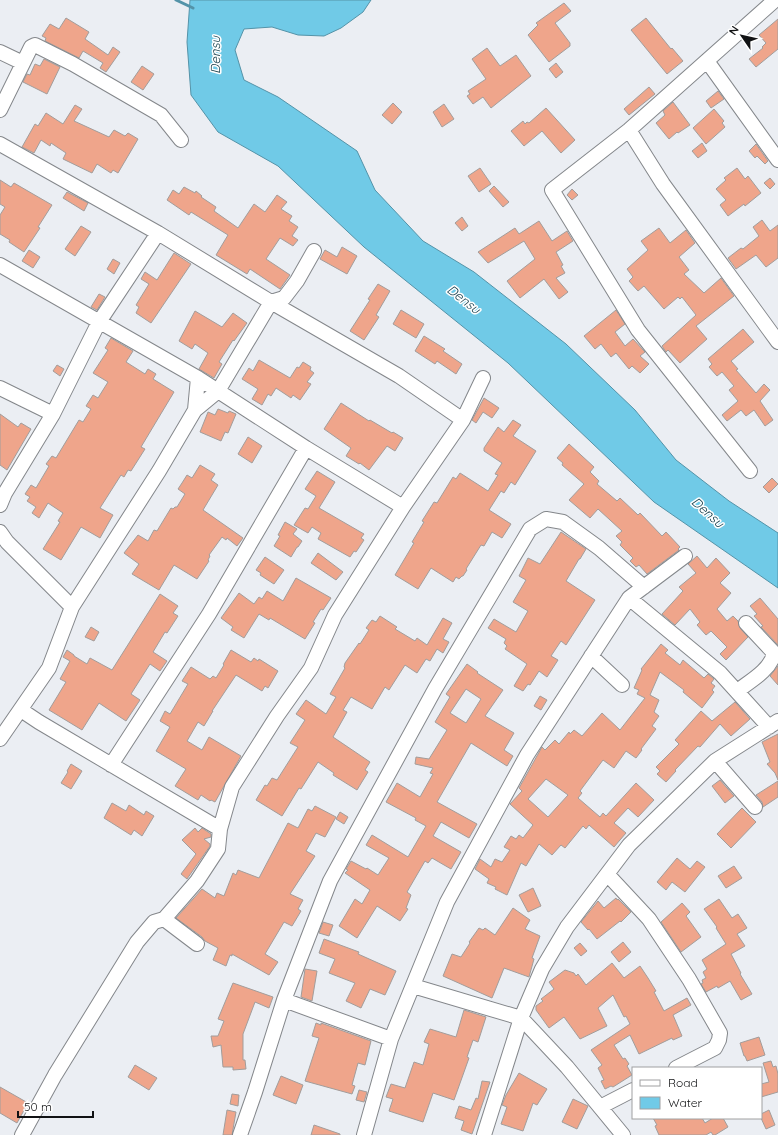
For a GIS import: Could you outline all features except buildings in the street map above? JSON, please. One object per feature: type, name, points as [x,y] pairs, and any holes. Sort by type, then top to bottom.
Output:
[{"type":"street","points":[[750,471],[638,330],[552,190],[629,130],[775,0]]},
{"type":"street","points":[[0,110],[31,47],[35,45],[73,64],[161,115],[181,140]]},
{"type":"street","points":[[0,52],[23,64]]},
{"type":"street","points":[[706,61],[778,160]]},
{"type":"street","points":[[629,130],[663,184],[778,342]]},
{"type":"street","points":[[0,144],[158,233],[271,302],[400,376],[463,420]]},
{"type":"street","points":[[0,505],[5,493],[52,414],[99,322],[158,233]]},
{"type":"street","points":[[0,739],[49,668],[72,607],[159,471],[195,410],[218,391],[271,302],[284,298],[297,281],[314,251]]},
{"type":"street","points":[[0,265],[198,378],[306,448],[403,507]]},
{"type":"street","points":[[195,410],[198,378]]},
{"type":"street","points":[[22,1135],[55,1075],[137,942],[154,922],[164,919],[197,881],[218,849],[220,829],[232,787],[277,716],[311,668],[335,615],[403,507],[463,420],[483,378]]},
{"type":"street","points":[[0,388],[52,414]]},
{"type":"street","points":[[111,765],[209,614],[306,448]]},
{"type":"street","points":[[240,1135],[284,1000],[330,881],[435,689],[530,529],[546,519],[563,522],[599,548],[644,587]]},
{"type":"street","points":[[0,532],[7,542],[72,607]]},
{"type":"street","points":[[364,1135],[391,1039],[447,902],[478,843],[527,755],[630,598],[685,556]]},
{"type":"street","points":[[484,1135],[521,1018],[542,969],[561,936],[629,845],[715,761],[773,724],[706,660],[630,598]]},
{"type":"street","points":[[737,691],[764,670],[773,660],[774,654],[746,624]]},
{"type":"street","points":[[591,656],[622,685]]},
{"type":"street","points":[[21,710],[220,829]]},
{"type":"street","points":[[11,722],[39,722]]},
{"type":"street","points":[[715,761],[755,807]]},
{"type":"street","points":[[608,875],[649,919],[689,979],[720,1034],[715,1048],[678,1067]]},
{"type":"street","points":[[164,919],[197,944]]},
{"type":"street","points":[[413,986],[521,1018],[567,1067],[623,1135]]},
{"type":"street","points":[[284,1000],[391,1039]]},
{"type":"street","points":[[600,1107],[632,1091]]},
{"type":"water","name":"Densu","points":[[190,0],[371,0],[363,12],[341,28],[324,36],[298,35],[272,27],[244,29],[235,50],[244,80],[278,97],[357,151],[375,190],[423,241],[474,272],[566,344],[635,410],[676,460],[729,501],[778,533],[778,588],[654,502],[508,363],[364,247],[278,166],[218,132],[191,95],[187,42]]},
{"type":"waterway","points":[[176,0],[193,8]]}]
